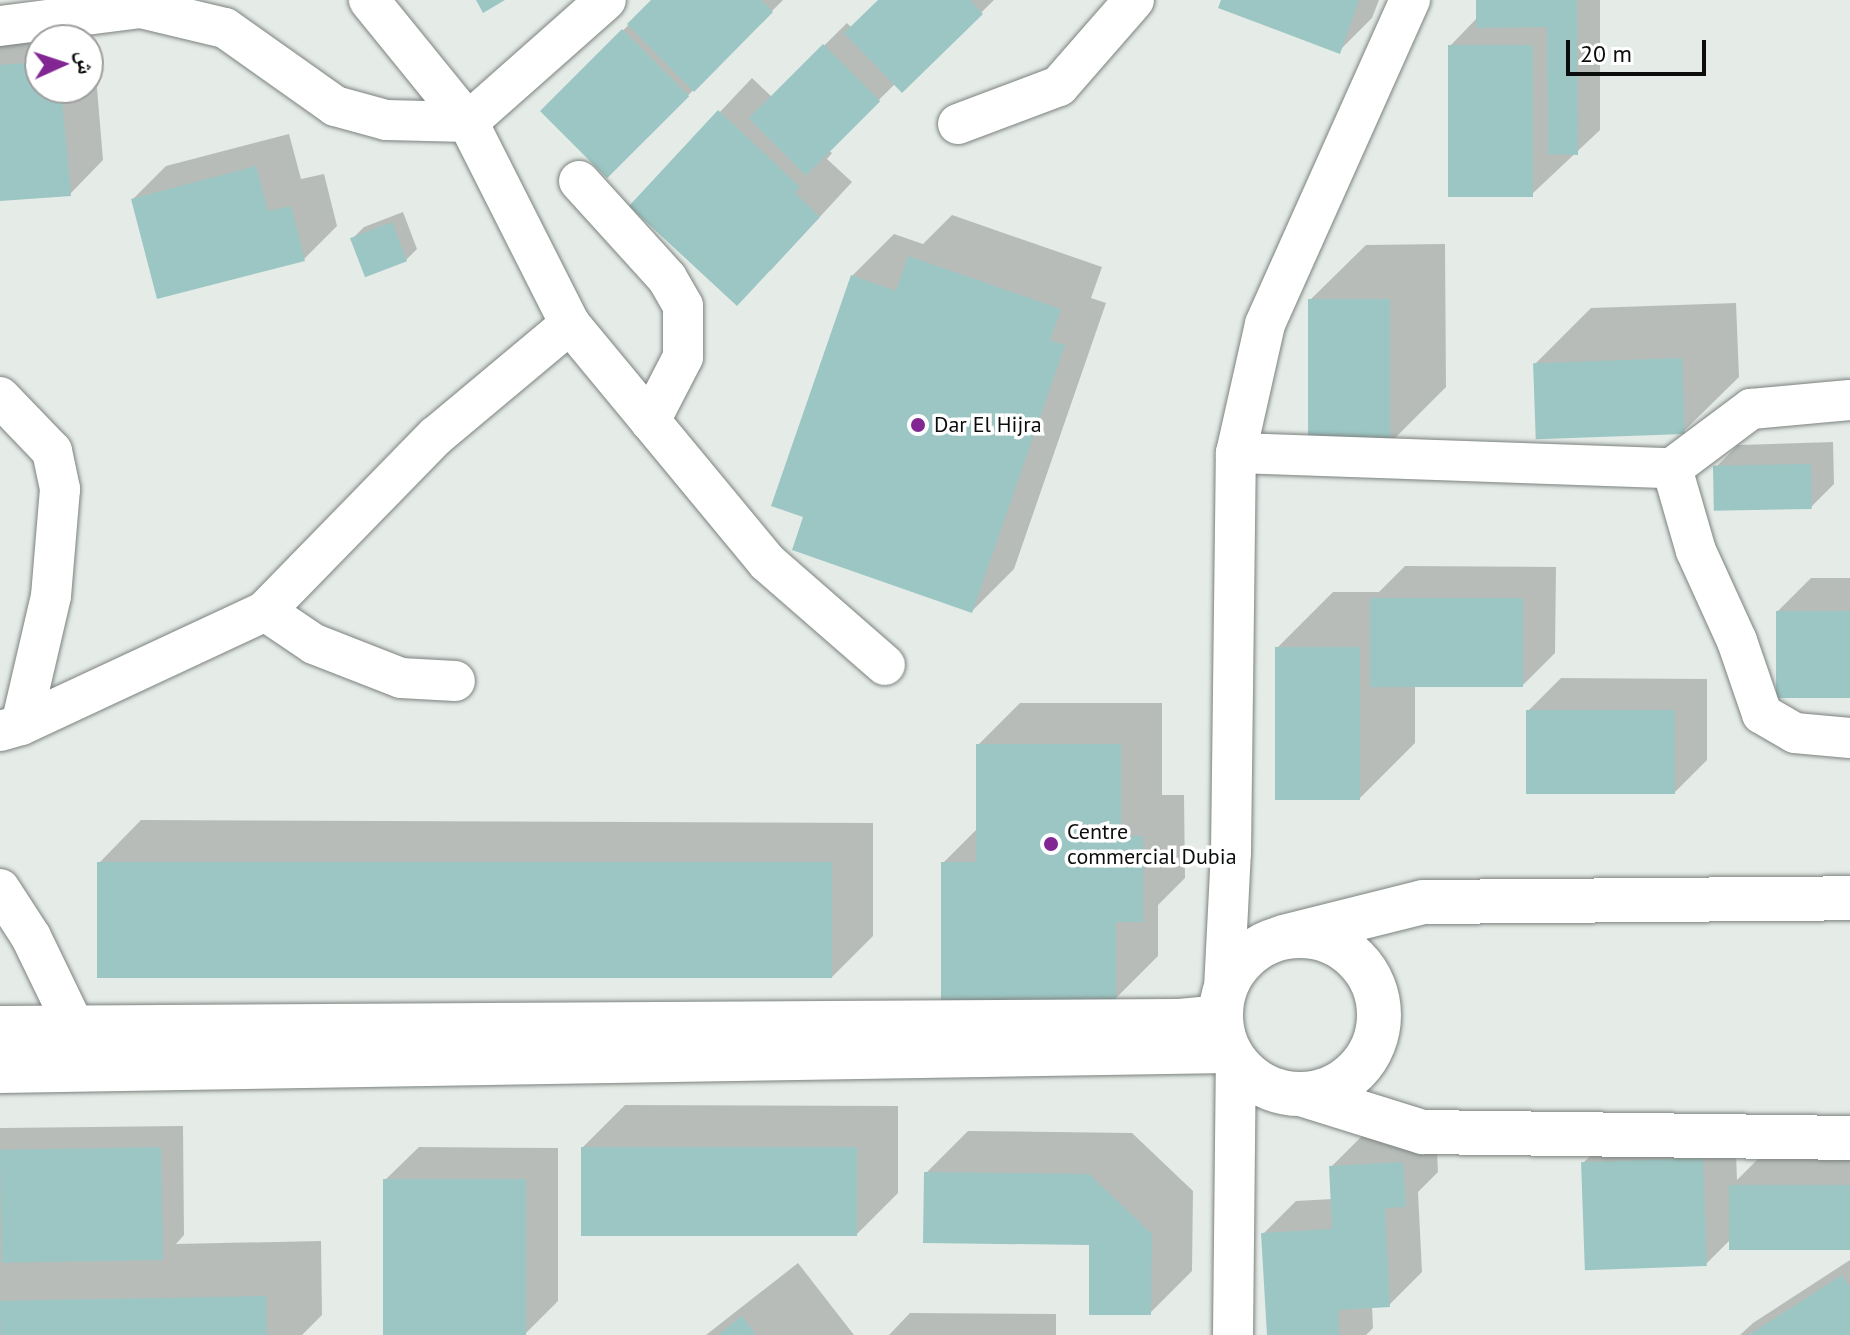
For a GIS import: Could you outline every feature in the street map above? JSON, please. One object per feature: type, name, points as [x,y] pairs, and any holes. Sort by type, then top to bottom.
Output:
[{"type":"street","points":[[369,0],[468,122],[570,324],[768,563],[885,665]]},
{"type":"street","points":[[0,26],[141,8],[225,28],[335,106],[386,120],[468,122],[606,0]]},
{"type":"street","points":[[958,124],[1059,86],[1134,0]]},
{"type":"street","points":[[1233,1335],[1227,1030],[1236,453],[1265,324],[1410,0]]},
{"type":"street","points":[[579,181],[667,278],[683,306],[683,357],[650,421]]},
{"type":"street","points":[[10,728],[265,611],[436,436],[570,324]]},
{"type":"street","points":[[0,397],[52,451],[60,489],[51,596],[10,728]]},
{"type":"street","points":[[1236,453],[1672,468],[1751,409],[1850,400]]},
{"type":"street","points":[[1672,468],[1696,551],[1737,641],[1762,714],[1795,733],[1850,738]]},
{"type":"street","points":[[265,611],[314,644],[401,678],[455,681]]},
{"type":"street","points":[[0,889],[31,937],[74,1026]]},
{"type":"street","points":[[1850,898],[1423,902],[1283,937],[1257,947],[1237,965],[1227,1030],[1255,1081],[1278,1092],[1304,1095],[1423,1132],[1850,1138]]},
{"type":"street","points":[[1283,937],[1309,935],[1334,943],[1356,958],[1371,979],[1379,1004],[1378,1031],[1369,1055],[1351,1076],[1329,1090],[1304,1095]]},
{"type":"street","points":[[0,1028],[1180,1021],[1227,1030]]},
{"type":"street","points":[[0,1071],[1227,1030]]},
{"type":"building","points":[[476,0],[505,0],[483,13]]},
{"type":"building","points":[[651,0],[761,0],[773,12],[694,92],[627,24]]},
{"type":"building","points":[[878,0],[970,0],[983,14],[902,93],[844,33]]},
{"type":"building","points":[[1221,0],[1359,0],[1340,54],[1218,8]]},
{"type":"building","points":[[1476,0],[1577,0],[1578,155],[1548,154],[1547,27],[1476,28]]},
{"type":"building","points":[[622,29],[689,96],[607,178],[540,111]]},
{"type":"building","points":[[823,44],[880,101],[806,176],[749,118]]},
{"type":"building","points":[[1448,45],[1533,45],[1533,197],[1448,197]]},
{"type":"building","points":[[24,63],[24,104],[62,104],[71,196],[0,201],[0,65]]},
{"type":"building","points":[[718,110],[800,187],[795,193],[820,217],[737,306],[629,206]]},
{"type":"building","points":[[256,166],[268,211],[291,206],[305,261],[157,299],[131,199]]},
{"type":"building","points":[[392,222],[407,261],[365,277],[350,238]]},
{"type":"building","name":"Dar El Hijra","points":[[908,256],[1061,309],[1050,340],[1065,345],[972,613],[792,550],[803,517],[771,506],[851,275],[896,291]]},
{"type":"building","points":[[1308,299],[1390,299],[1390,445],[1308,445]]},
{"type":"building","points":[[1682,358],[1685,434],[1536,439],[1533,363]]},
{"type":"building","points":[[1811,464],[1812,509],[1714,511],[1713,466]]},
{"type":"building","points":[[1370,598],[1523,598],[1523,687],[1370,687]]},
{"type":"building","points":[[1776,611],[1850,611],[1850,698],[1776,698]]},
{"type":"building","points":[[1275,647],[1360,647],[1360,800],[1275,800]]},
{"type":"building","points":[[1526,710],[1675,710],[1675,794],[1526,794]]},
{"type":"building","points":[[976,744],[1121,744],[1121,836],[1143,836],[1143,922],[1116,922],[1116,1000],[941,1001],[941,862],[976,862]]},
{"type":"building","points":[[97,862],[832,862],[832,978],[97,978]]},
{"type":"building","points":[[161,1147],[163,1260],[2,1263],[0,1150]]},
{"type":"building","points":[[581,1147],[857,1147],[857,1236],[581,1236]]},
{"type":"building","points":[[1703,1158],[1707,1266],[1585,1270],[1581,1162]]},
{"type":"building","points":[[1403,1162],[1406,1207],[1385,1208],[1390,1307],[1338,1310],[1339,1335],[1267,1335],[1261,1233],[1332,1229],[1329,1166]]},
{"type":"building","points":[[924,1172],[1089,1174],[1152,1234],[1151,1315],[1089,1315],[1089,1245],[923,1243]]},
{"type":"building","points":[[383,1179],[526,1179],[526,1335],[383,1335]]},
{"type":"building","points":[[1729,1185],[1850,1185],[1850,1250],[1729,1250]]},
{"type":"building","points":[[1842,1275],[1850,1287],[1850,1335],[1749,1335]]},
{"type":"building","points":[[266,1296],[267,1335],[1,1335],[0,1301]]},
{"type":"building","points":[[742,1316],[756,1335],[718,1335]]},
{"type":"place","name":"Dar El Hijra","points":[[918,425]]},
{"type":"place","name":"Centre commercial Dubia","points":[[1051,844]]}]
